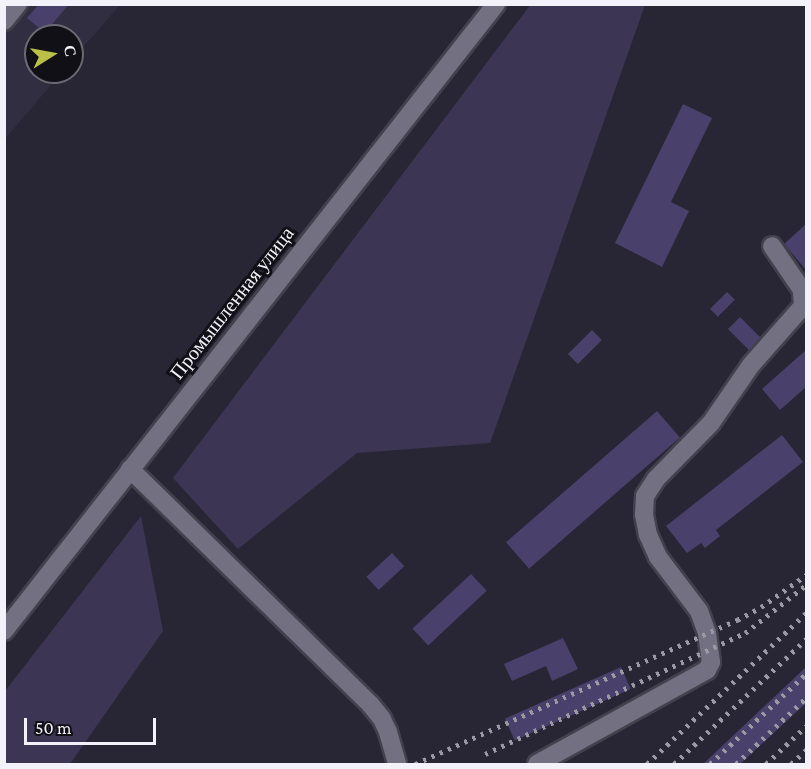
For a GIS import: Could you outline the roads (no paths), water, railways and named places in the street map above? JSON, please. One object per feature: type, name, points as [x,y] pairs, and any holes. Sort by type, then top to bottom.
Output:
[{"type":"street","points":[[4,21],[18,4]]},
{"type":"street","name":"Промышленная улица","points":[[4,631],[496,4]]},
{"type":"street","points":[[537,765],[707,670],[711,662],[707,633],[699,611],[658,557],[648,535],[644,515],[645,496],[656,479],[711,423],[751,365],[803,306],[802,290],[772,246]]},
{"type":"street","points":[[130,469],[370,704],[382,718],[397,765]]},
{"type":"railway","points":[[415,764],[737,620],[761,607],[806,575]]},
{"type":"railway","points":[[485,754],[745,633],[806,585]]},
{"type":"railway","points":[[647,764],[806,613]]},
{"type":"railway","points":[[674,764],[806,639]]},
{"type":"railway","points":[[710,764],[806,674]]},
{"type":"railway","points":[[736,764],[806,698]]},
{"type":"railway","points":[[766,764],[806,726]]},
{"type":"railway","points":[[791,764],[806,750]]}]
